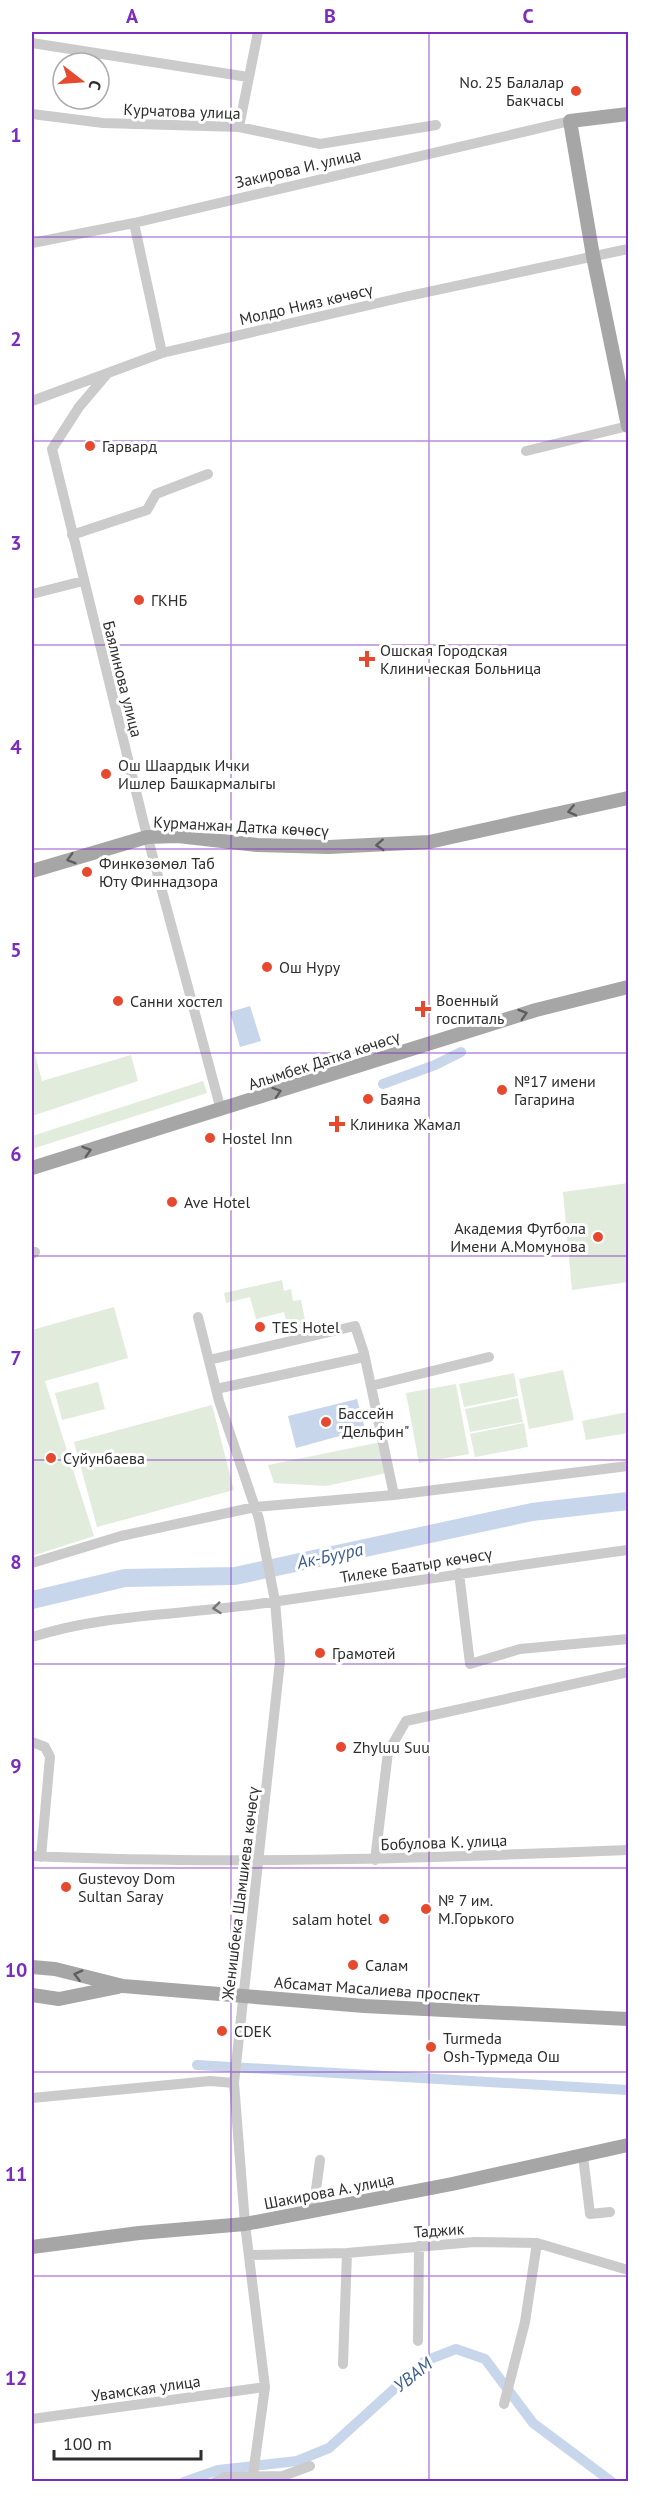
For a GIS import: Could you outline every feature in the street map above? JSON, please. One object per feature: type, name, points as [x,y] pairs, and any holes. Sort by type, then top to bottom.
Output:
[{"type":"main road","points":[[628,114],[570,121],[593,256],[628,426]]},
{"type":"main road","name":"Курманжан Датка көчөсү","points":[[32,871],[147,837],[178,836],[257,845],[329,848],[429,842],[628,798]]},
{"type":"main road","name":"Алымбек Датка көчөсү","points":[[32,1168],[536,1010],[628,987]]},
{"type":"main road","name":"Абсамат Масалиева проспект","points":[[32,1966],[55,1969],[123,1986],[364,2006],[628,2019]]},
{"type":"main road","name":"Абсамат Масалиева проспект","points":[[32,1995],[59,1999],[123,1986]]},
{"type":"main road","name":"Шакирова А. улица","points":[[32,2247],[139,2233],[245,2224],[313,2212],[628,2145]]},
{"type":"street","points":[[239,127],[258,32]]},
{"type":"street","points":[[32,43],[248,77]]},
{"type":"street","name":"Курчатова улица","points":[[32,114],[103,123],[239,127],[320,144],[436,125]]},
{"type":"street","name":"Закирова И. улица","points":[[32,243],[134,223],[570,121]]},
{"type":"street","points":[[134,223],[162,353]]},
{"type":"street","name":"Молдо Нияз көчөсү","points":[[32,401],[162,353],[330,313],[628,249]]},
{"type":"street","name":"Баялинова улица","points":[[107,374],[80,407],[52,449],[147,837],[221,1110]]},
{"type":"street","points":[[526,451],[628,426]]},
{"type":"street","points":[[72,535],[147,510],[156,494],[208,474]]},
{"type":"street","points":[[32,594],[83,580]]},
{"type":"street","name":"Женишбека Шамшиева көчөсү","points":[[198,1317],[216,1389],[259,1522],[275,1601],[280,1661],[260,1861],[242,1996],[234,2080],[245,2224],[265,2387],[253,2478]]},
{"type":"street","points":[[209,1360],[355,1326],[371,1386],[394,1495]]},
{"type":"street","points":[[371,1386],[489,1356]]},
{"type":"street","points":[[216,1389],[364,1357]]},
{"type":"street","points":[[32,1563],[121,1536],[255,1507],[394,1495],[628,1466]]},
{"type":"street","name":"Тилеке Баатыр көчөсү","points":[[32,1637],[105,1620],[275,1601],[628,1550]]},
{"type":"street","points":[[459,1573],[470,1664],[520,1649],[628,1639]]},
{"type":"street","points":[[375,1860],[388,1752],[405,1721],[628,1672]]},
{"type":"street","points":[[32,1742],[45,1747],[50,1757],[36,1857]]},
{"type":"street","name":"Бобулова К. улица","points":[[36,1857],[260,1861],[375,1860],[628,1850]]},
{"type":"street","points":[[32,2097],[234,2080]]},
{"type":"street","points":[[583,2156],[590,2214],[610,2212]]},
{"type":"street","points":[[313,2212],[320,2160]]},
{"type":"street","name":"Таджик","points":[[249,2254],[347,2253],[474,2242],[537,2243],[628,2270]]},
{"type":"street","points":[[505,2399],[525,2322],[537,2243]]},
{"type":"street","points":[[418,2341],[419,2246]]},
{"type":"street","points":[[343,2364],[347,2253]]},
{"type":"street","name":"Увамская улица","points":[[32,2419],[265,2387]]},
{"type":"street","points":[[215,2481],[224,2477],[283,2476],[310,2466]]},
{"type":"green space","points":[[32,1043],[42,1081],[131,1055],[138,1081],[32,1116]]},
{"type":"green space","points":[[203,1081],[207,1093],[32,1149],[32,1136]]},
{"type":"green space","name":"Академия Футбола Имени А.Момунова","points":[[628,1183],[628,1282],[572,1290],[563,1192]]},
{"type":"green space","points":[[282,1280],[284,1291],[291,1289],[293,1301],[301,1300],[307,1330],[290,1335],[284,1312],[256,1319],[250,1297],[226,1303],[224,1293]]},
{"type":"green space","points":[[114,1307],[128,1358],[45,1381],[94,1536],[32,1556],[32,1330]]},
{"type":"green space","points":[[563,1370],[574,1420],[529,1429],[519,1379]]},
{"type":"green space","points":[[514,1373],[518,1396],[464,1407],[459,1384]]},
{"type":"green space","points":[[98,1382],[105,1409],[62,1420],[55,1393]]},
{"type":"green space","points":[[456,1384],[469,1454],[419,1463],[406,1393]]},
{"type":"green space","points":[[518,1398],[523,1422],[470,1432],[465,1409]]},
{"type":"green space","points":[[212,1405],[234,1490],[97,1527],[74,1442]]},
{"type":"green space","points":[[628,1412],[628,1433],[586,1440],[582,1421]]},
{"type":"green space","points":[[524,1423],[528,1447],[475,1457],[470,1434]]},
{"type":"green space","points":[[381,1442],[387,1473],[326,1486],[274,1483],[268,1465]]},
{"type":"water","points":[[250,1006],[261,1041],[240,1047],[230,1012]]},
{"type":"water","name":"Бассейн \"Дельфин\"","points":[[357,1399],[365,1429],[296,1448],[288,1416]]},
{"type":"waterway","points":[[383,1084],[435,1065],[461,1052]]},
{"type":"waterway","name":"Ак-Буура","points":[[32,1600],[125,1578],[235,1576],[532,1512],[628,1501]]},
{"type":"waterway","points":[[197,2065],[628,2090]]},
{"type":"waterway","name":"УВАМ","points":[[184,2482],[218,2470],[297,2461],[329,2448],[425,2361],[456,2349],[485,2359],[533,2423],[612,2482]]},
{"type":"place","name":"No. 25 Балалар Бакчасы","points":[[576,91]]},
{"type":"place","name":"Гарвард","points":[[90,446]]},
{"type":"place","name":"ГКНБ","points":[[139,600]]},
{"type":"place","name":"Ошская Городская Клиническая Больница","points":[[367,659]]},
{"type":"place","name":"Ош Шаардык Ички Ишлер Башкармалыгы","points":[[106,774]]},
{"type":"place","name":"Финкөзөмөл Таб Юту Финнадзора","points":[[87,872]]},
{"type":"place","name":"Ош Нуру","points":[[267,967]]},
{"type":"place","name":"Санни хостел","points":[[118,1001]]},
{"type":"place","name":"Военный госпиталь","points":[[423,1009]]},
{"type":"place","name":"№17 имени Гагарина","points":[[502,1090]]},
{"type":"place","name":"Баяна","points":[[368,1099]]},
{"type":"place","name":"Клиника Жамал","points":[[337,1124]]},
{"type":"place","name":"Hostel Inn","points":[[210,1138]]},
{"type":"place","name":"Ave Hotel","points":[[172,1202]]},
{"type":"place","name":"Академия Футбола Имени А.Момунова","points":[[598,1237]]},
{"type":"place","name":"TES Hotel","points":[[260,1327]]},
{"type":"place","name":"Бассейн \"Дельфин\"","points":[[326,1422]]},
{"type":"place","name":"Суйунбаева","points":[[51,1458]]},
{"type":"place","name":"Грамотей","points":[[320,1653]]},
{"type":"place","name":"Zhyluu Suu","points":[[341,1747]]},
{"type":"place","name":"Gustevoy Dom Sultan Saray","points":[[66,1887]]},
{"type":"place","name":"№ 7 им. М.Горького","points":[[426,1909]]},
{"type":"place","name":"salam hotel","points":[[384,1919]]},
{"type":"place","name":"Салам","points":[[353,1965]]},
{"type":"place","name":"CDEK","points":[[222,2031]]},
{"type":"place","name":"Turmeda Osh-Турмеда Ош","points":[[431,2047]]}]
